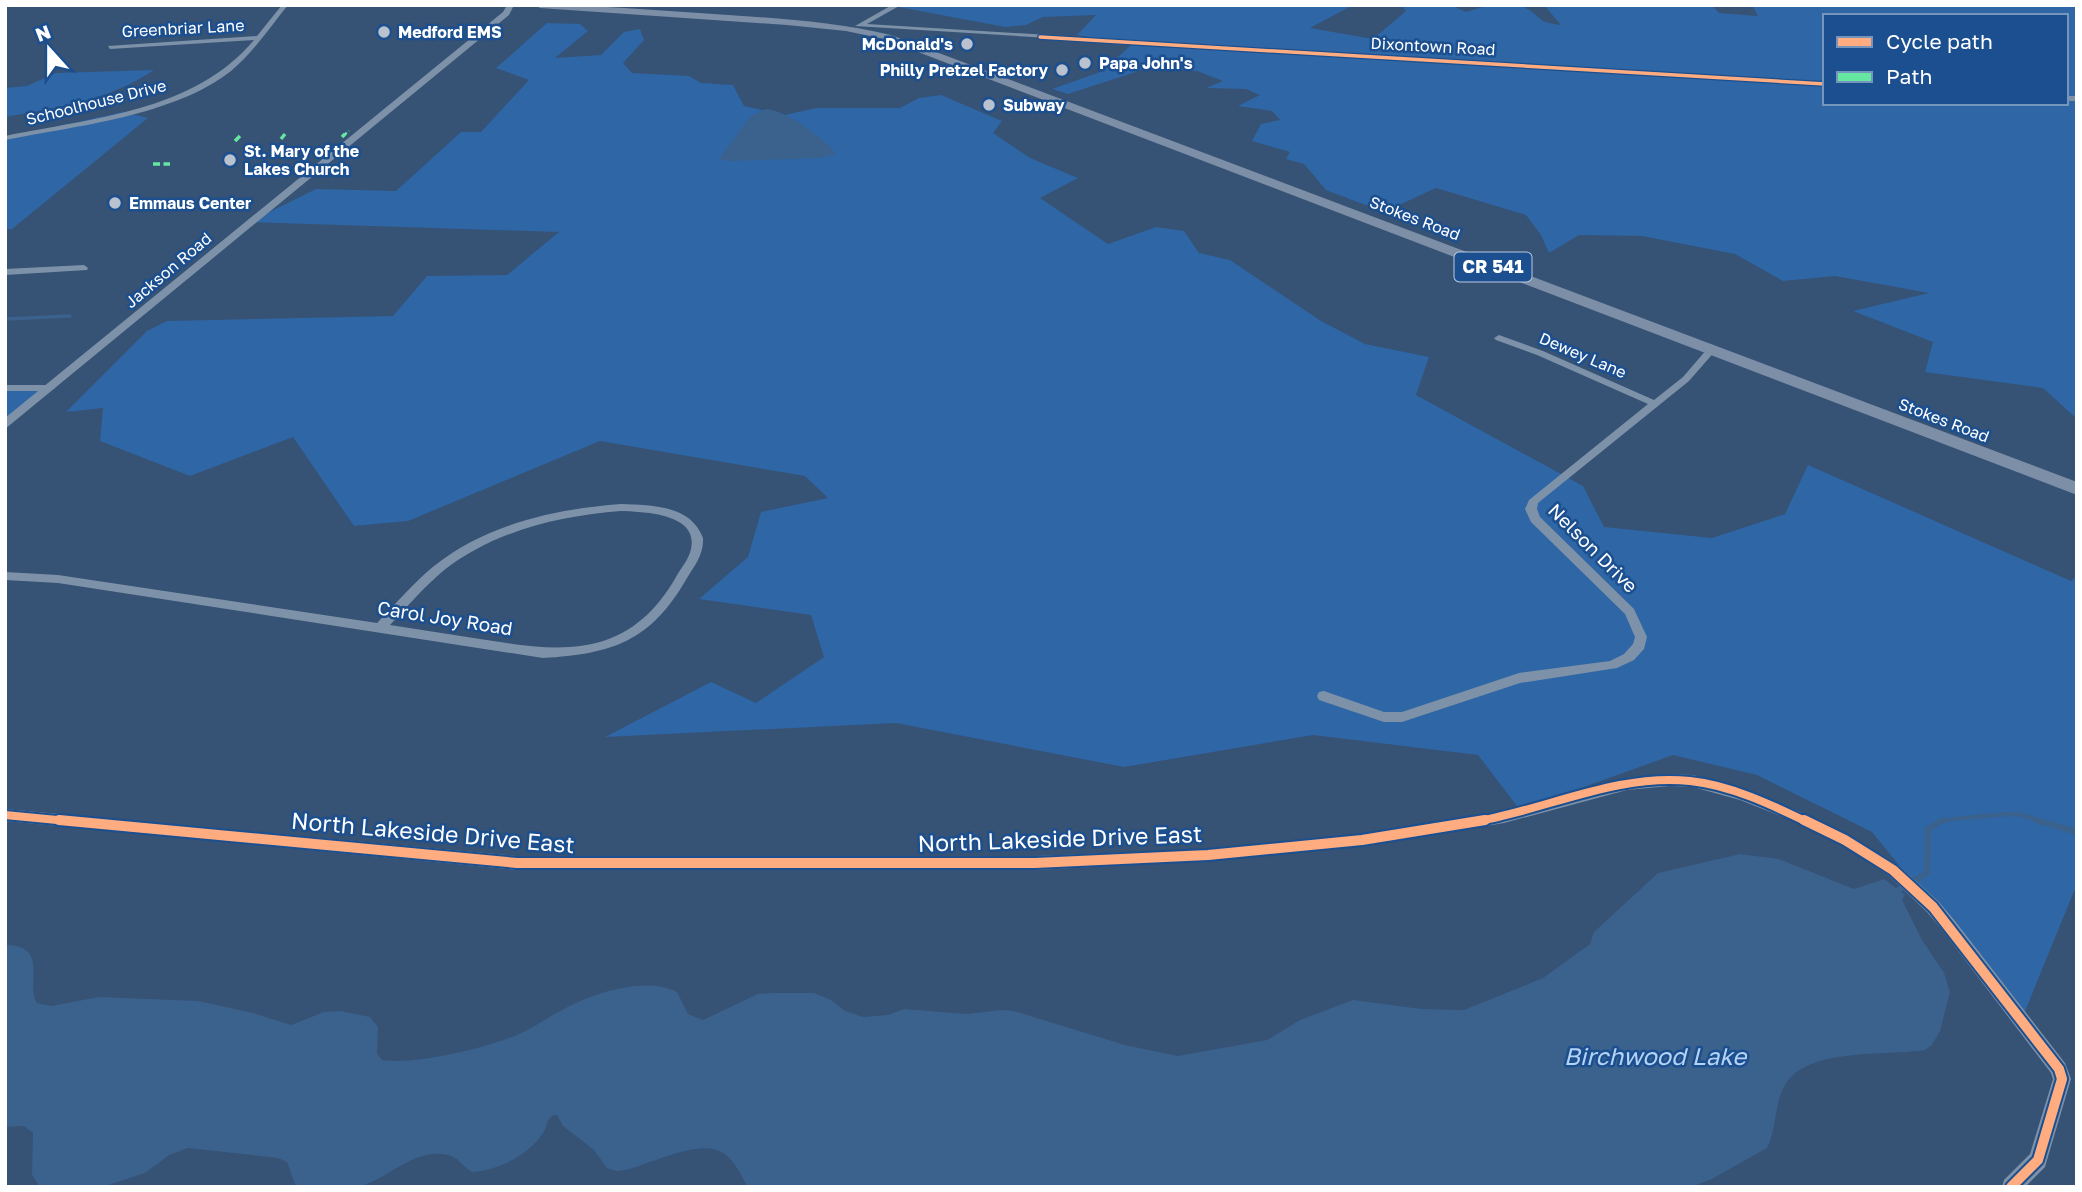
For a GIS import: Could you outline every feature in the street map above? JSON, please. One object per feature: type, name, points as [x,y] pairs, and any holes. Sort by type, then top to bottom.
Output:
[{"type":"main road","name":"Stokes Road","points":[[540,5],[855,28],[903,43],[2077,489]]},
{"type":"main road","points":[[611,5],[628,11]]},
{"type":"main road","name":"Stokes Road","points":[[738,18],[855,28]]},
{"type":"street","name":"Schoolhouse Drive","points":[[5,138],[140,108],[188,92],[229,69],[285,5]]},
{"type":"street","name":"Jackson Road","points":[[5,425],[506,13],[511,5]]},
{"type":"street","points":[[855,28],[898,5]]},
{"type":"street","name":"Dixontown Road","points":[[855,28],[913,29],[1823,84]]},
{"type":"street","points":[[903,43],[899,35],[913,29]]},
{"type":"street","name":"Greenbriar Lane","points":[[110,47],[257,38]]},
{"type":"street","points":[[5,272],[84,268]]},
{"type":"street","name":"Dewey Lane","points":[[1499,338],[1653,403]]},
{"type":"street","name":"Nelson Drive","points":[[1324,696],[1384,717],[1402,717],[1519,678],[1612,665],[1629,657],[1639,646],[1641,636],[1630,612],[1535,519],[1531,509],[1533,502],[1634,422],[1690,374],[1712,350]]},
{"type":"street","points":[[5,388],[50,388]]},
{"type":"street","name":"Carol Joy Road","points":[[5,576],[58,579],[543,653],[594,648],[643,627],[660,613],[679,585],[697,550],[695,533],[684,521],[668,512],[646,508],[581,511],[516,528],[466,551],[433,574],[380,628]]},
{"type":"street","name":"North Lakeside Drive East","points":[[5,815],[517,863],[1035,863],[1208,855],[1362,840],[1504,817],[1627,784],[1670,779],[1693,781],[1768,805],[1845,840],[1893,870],[1933,907],[2059,1069],[2062,1079],[2038,1160],[2011,1187]]},
{"type":"shaded area","points":[[1516,4],[1546,22],[1561,25],[1544,5],[1712,5],[1719,13],[1758,16],[1752,5],[2077,5],[2077,419],[2043,388],[1925,372],[1933,342],[1853,311],[1929,293],[1835,276],[1783,281],[1735,254],[1642,236],[1579,235],[1549,253],[1541,235],[1526,215],[1436,188],[1384,212],[1326,190],[1304,164],[1286,159],[1290,152],[1252,141],[1261,124],[1280,120],[1272,111],[1238,106],[1260,95],[1246,89],[1206,88],[1223,81],[1197,71],[1148,68],[1068,94],[1052,89],[1103,71],[1131,45],[1077,35],[1096,15],[1043,17],[1026,25],[1005,27],[888,5],[1353,5],[1310,28],[1373,39],[1406,11],[1401,5],[1451,5],[1466,12],[1494,5]]},
{"type":"shaded area","points":[[547,23],[580,24],[588,31],[555,58],[601,55],[624,32],[640,29],[644,40],[623,63],[632,73],[689,76],[701,83],[733,85],[744,106],[785,115],[816,108],[900,108],[919,98],[941,95],[1002,121],[993,133],[1030,158],[1078,178],[1040,198],[1108,244],[1156,227],[1184,231],[1199,253],[1230,260],[1321,321],[1365,344],[1429,357],[1416,395],[1583,486],[1604,527],[1712,538],[1785,514],[1808,465],[2071,581],[2077,576],[2077,884],[2021,1021],[1872,832],[1757,775],[1673,755],[1520,810],[1478,755],[1313,735],[1124,767],[896,723],[605,737],[711,682],[756,703],[824,657],[811,615],[699,599],[748,557],[761,512],[828,498],[805,476],[600,441],[408,521],[354,526],[293,437],[190,476],[100,441],[103,408],[66,412],[147,331],[167,321],[393,316],[427,276],[507,275],[559,232],[249,222],[316,189],[396,191],[461,132],[481,132],[529,80],[496,68]]},
{"type":"shaded area","points":[[154,70],[101,96],[5,117],[5,88],[27,86],[56,73]]},
{"type":"shaded area","points":[[123,112],[148,118],[12,229],[5,229],[5,138]]},
{"type":"shaded area","points":[[5,388],[50,388],[5,425]]},
{"type":"water","points":[[766,109],[783,114],[804,126],[836,154],[818,158],[730,161],[719,159],[751,116]]},
{"type":"water","name":"Birchwood Lake","points":[[1740,854],[1779,859],[1854,889],[1884,879],[1905,895],[1902,900],[1922,940],[1944,973],[1950,992],[1940,1031],[1932,1045],[1925,1050],[1849,1056],[1811,1064],[1796,1073],[1781,1092],[1767,1148],[1712,1179],[1691,1187],[748,1187],[730,1159],[712,1149],[688,1150],[626,1170],[607,1168],[594,1150],[563,1126],[557,1115],[554,1115],[537,1141],[521,1155],[482,1171],[472,1172],[451,1156],[427,1155],[361,1186],[337,1189],[296,1187],[287,1162],[278,1158],[188,1148],[169,1155],[145,1173],[102,1187],[40,1187],[32,1175],[33,1133],[24,1126],[5,1127],[5,945],[19,947],[27,951],[32,958],[37,1003],[51,1006],[99,997],[198,1001],[253,1013],[291,1025],[324,1012],[340,1011],[370,1017],[378,1027],[377,1054],[382,1060],[431,1058],[487,1045],[523,1032],[590,997],[635,986],[664,987],[677,992],[688,1014],[703,1020],[758,994],[814,993],[831,1000],[845,1011],[863,1017],[888,1015],[904,1009],[967,1014],[1014,1011],[1125,1045],[1178,1056],[1267,1040],[1300,1020],[1353,1000],[1421,1009],[1464,1010],[1543,978],[1590,944],[1594,932],[1658,873]]},
{"type":"waterway","points":[[5,319],[70,316]]},
{"type":"waterway","points":[[1940,822],[2014,814],[2036,820]]},
{"type":"waterway","points":[[1895,892],[1927,873],[1928,829],[1943,820]]},
{"type":"waterway","points":[[2036,820],[2077,832]]},
{"type":"waterway","points":[[2036,820],[2042,822]]},
{"type":"marked path","points":[[342,137],[349,131]]},
{"type":"marked path","points":[[281,139],[285,134]]},
{"type":"marked path","points":[[235,141],[240,136]]},
{"type":"marked path","points":[[153,164],[170,164]]},
{"type":"cycle path","points":[[1040,37],[1823,84]]},
{"type":"cycle path","points":[[5,815],[517,863],[1035,863],[1208,855],[1362,840],[1504,817],[1627,784],[1693,781],[1743,795],[1845,840],[1893,870],[1933,907],[1949,926],[2059,1069],[2062,1079],[2038,1160],[2011,1187]]},
{"type":"place","name":"Medford EMS","points":[[384,32]]},
{"type":"place","name":"McDonald's","points":[[967,44]]},
{"type":"place","name":"Papa John's","points":[[1085,63]]},
{"type":"place","name":"Philly Pretzel Factory","points":[[1062,70]]},
{"type":"place","name":"Subway","points":[[989,105]]},
{"type":"place","name":"St. Mary of the Lakes Church","points":[[230,160]]},
{"type":"place","name":"Emmaus Center","points":[[115,203]]}]
